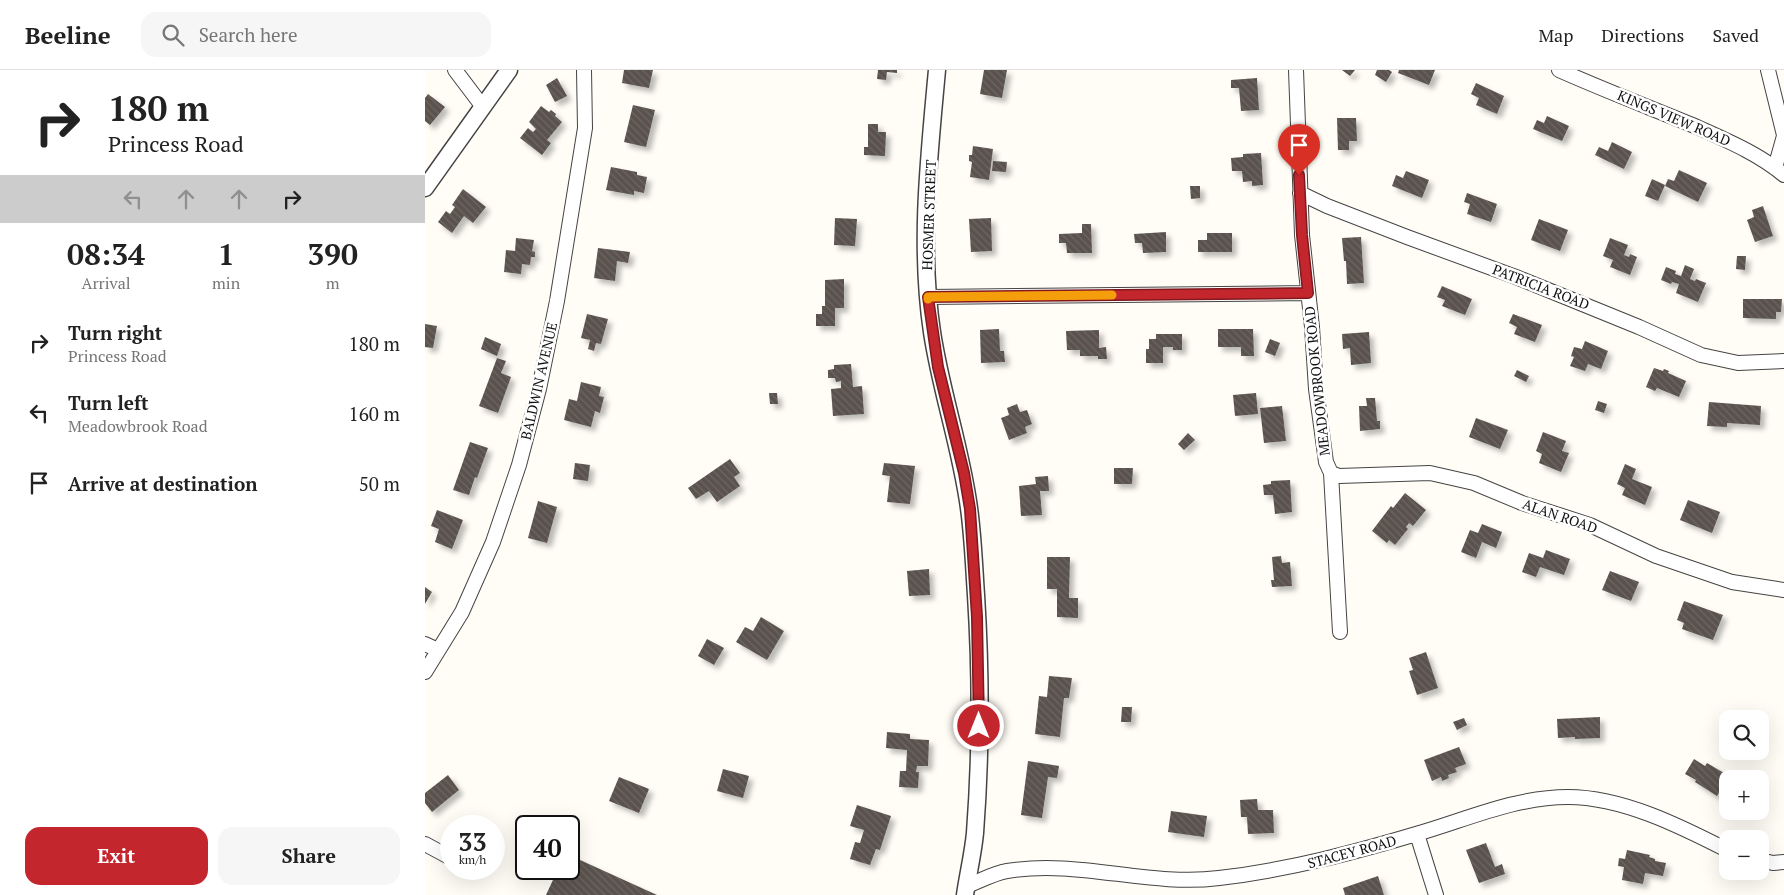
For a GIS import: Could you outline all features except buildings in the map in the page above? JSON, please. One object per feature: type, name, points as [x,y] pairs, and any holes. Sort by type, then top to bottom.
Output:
[{"type":"street","points":[[455,70],[483,108]]},
{"type":"street","points":[[425,188],[509,70]]},
{"type":"street","name":"BALDWIN AVENUE","points":[[425,672],[462,612],[493,542],[519,465],[539,389],[557,302],[585,128],[584,70]]},
{"type":"street","name":"HOSMER STREET","points":[[937,70],[925,260],[938,367],[964,473],[970,509],[979,644],[979,753],[975,834],[966,890]]},
{"type":"street","name":"MEADOWBROOK ROAD","points":[[1296,70],[1302,235],[1316,389],[1326,462],[1331,473],[1340,632]]},
{"type":"street","name":"KINGS VIEW ROAD","points":[[1559,70],[1704,130],[1769,163],[1779,172]]},
{"type":"street","points":[[1767,70],[1784,136],[1779,172]]},
{"type":"street","name":"PATRICIA ROAD","points":[[1300,193],[1407,237],[1516,276],[1701,355],[1738,364],[1784,361]]},
{"type":"street","points":[[928,297],[1308,293]]},
{"type":"street","name":"ALAN ROAD","points":[[1331,473],[1339,476],[1430,474],[1475,483],[1522,503],[1591,525],[1655,556],[1732,582],[1784,590]]},
{"type":"street","points":[[425,644],[438,650]]},
{"type":"street","name":"STACEY ROAD","points":[[966,890],[1005,871],[1035,868],[1180,880],[1216,879],[1279,870],[1314,863],[1417,834],[1496,808],[1532,800],[1568,797],[1604,801],[1638,811],[1672,824],[1719,846]]},
{"type":"street","points":[[1417,834],[1436,895]]},
{"type":"street","points":[[425,844],[440,852]]},
{"type":"street","points":[[1769,862],[1784,862]]},
{"type":"slow traffic","points":[[928,299],[928,297],[1112,295]]},
{"type":"route","points":[[979,726],[977,617],[970,509],[964,473],[938,367],[928,297],[1308,293],[1302,235],[1299,175]]}]
